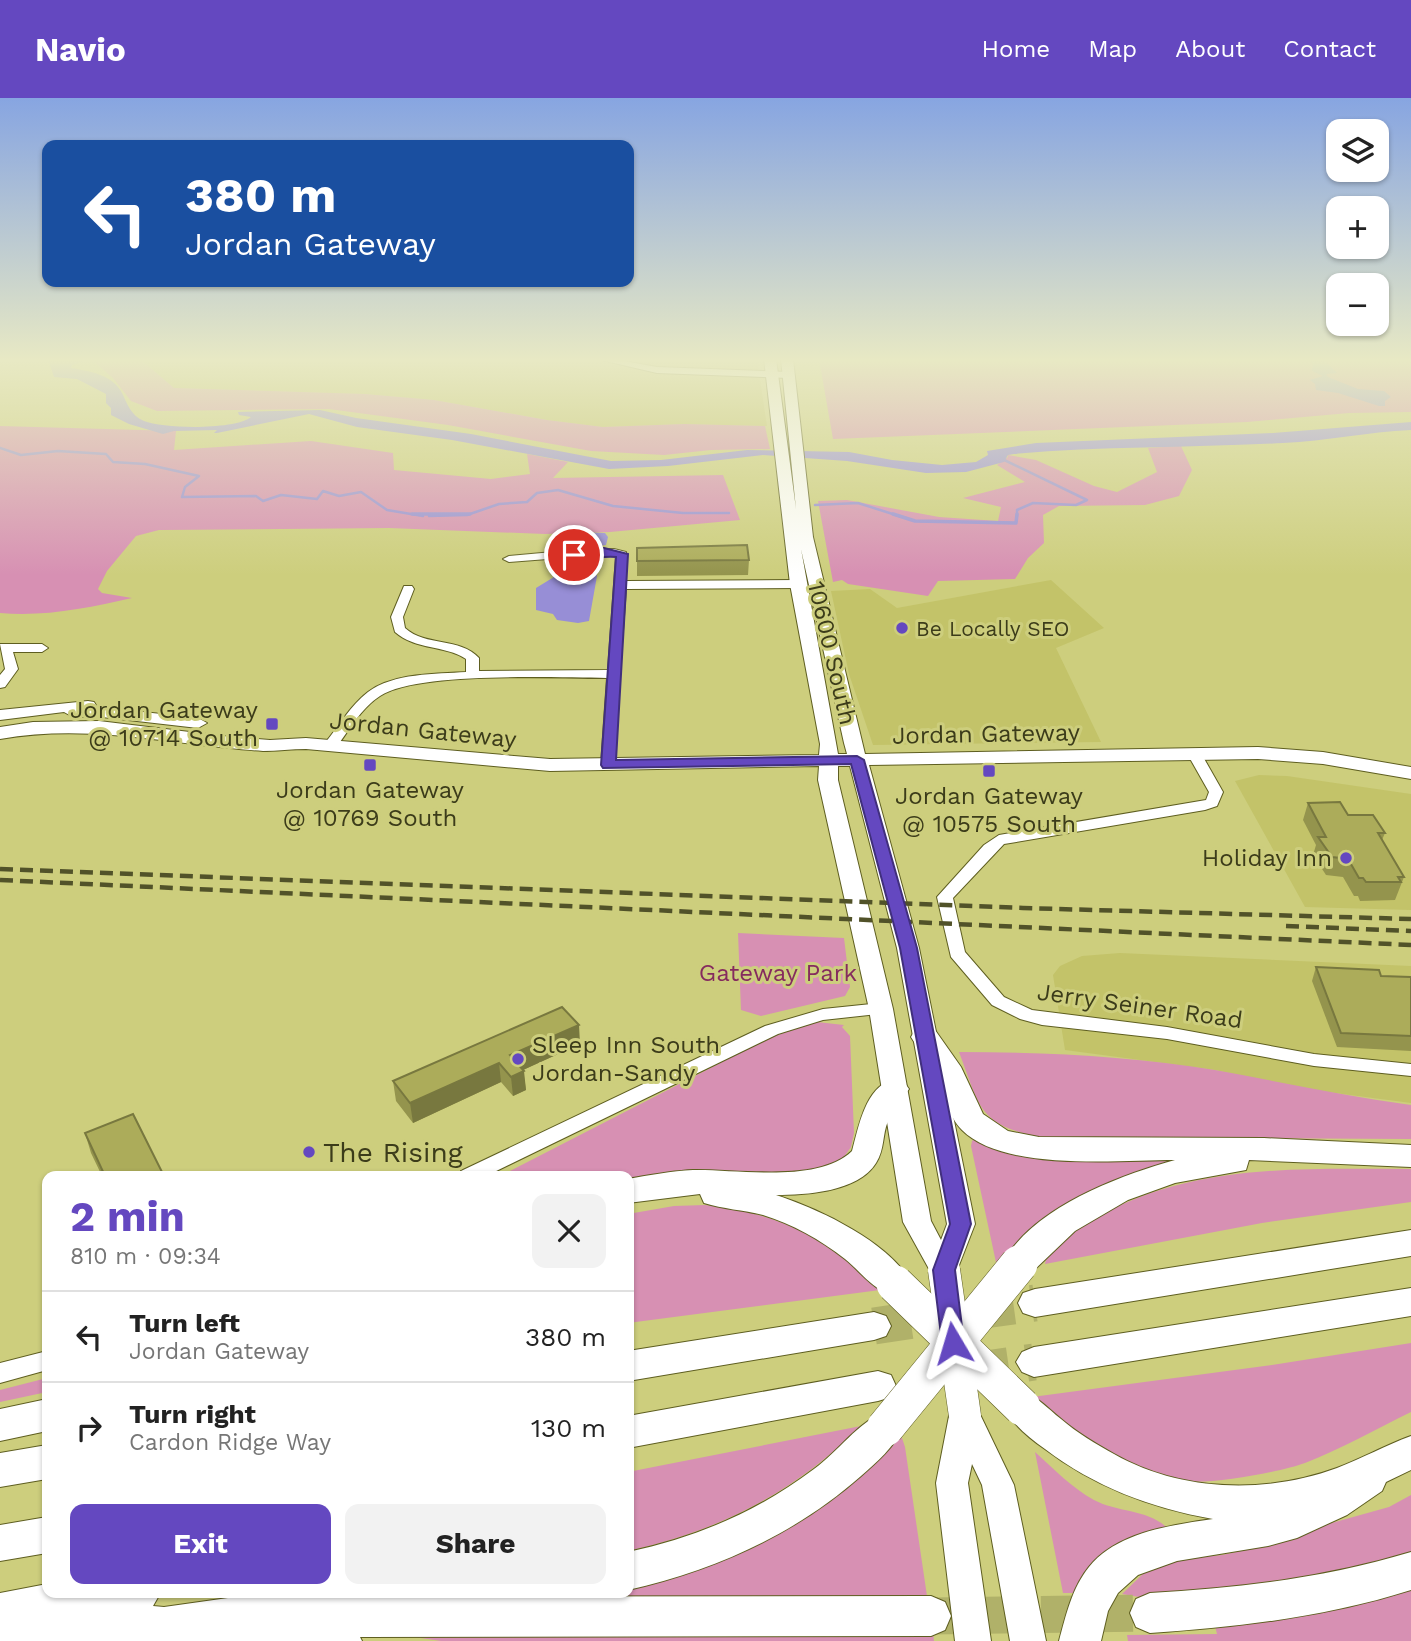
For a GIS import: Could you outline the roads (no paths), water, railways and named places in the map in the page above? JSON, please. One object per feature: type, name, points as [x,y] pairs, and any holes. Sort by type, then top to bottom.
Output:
[{"type":"highway","points":[[925,1037],[951,1074],[968,1116],[986,1133],[1013,1145],[1039,1148],[1264,1149],[1411,1156]]},
{"type":"highway","points":[[634,1190],[681,1183],[806,1181],[841,1175],[855,1166],[866,1154],[872,1139],[872,1123],[894,1089]]},
{"type":"highway","points":[[634,1569],[700,1552],[765,1523],[833,1479],[885,1428],[1018,1264],[1046,1236],[1080,1212],[1119,1191],[1163,1175],[1214,1164],[1254,1160],[1411,1156]]},
{"type":"highway","points":[[634,1202],[664,1196],[699,1194],[766,1203],[810,1220],[863,1255],[1054,1437],[1095,1463],[1152,1488],[1233,1503],[1284,1500],[1312,1493],[1398,1458]]},
{"type":"highway","points":[[1035,1303],[1411,1243]]},
{"type":"highway","points":[[1034,1362],[1411,1302]]},
{"type":"highway","points":[[634,1365],[874,1326]]},
{"type":"highway","points":[[634,1431],[878,1386]]},
{"type":"highway","points":[[0,1425],[42,1416]]},
{"type":"highway","points":[[1080,1641],[1085,1619],[1098,1589],[1117,1567],[1130,1559],[1159,1545],[1237,1535],[1307,1516],[1340,1502],[1398,1458]]},
{"type":"highway","points":[[0,1470],[42,1463]]},
{"type":"highway","points":[[0,1543],[42,1536]]},
{"type":"highway","points":[[1150,1613],[1227,1609],[1301,1600],[1411,1571]]},
{"type":"highway","points":[[0,1613],[39,1604],[90,1598]]},
{"type":"highway","points":[[168,1625],[235,1617],[931,1616]]},
{"type":"highway","points":[[0,1623],[168,1625],[341,1641]]},
{"type":"main road","name":"10600 South","points":[[778,431],[798,584],[829,741],[828,780],[853,878],[881,1009],[917,1222],[944,1270],[965,1416],[998,1485],[1028,1641]]},
{"type":"main road","name":"10600 South","points":[[796,431],[806,537],[857,760],[897,900],[961,1224],[944,1270]]},
{"type":"main road","points":[[0,715],[82,706],[111,707],[137,716]]},
{"type":"main road","name":"Jordan Gateway","points":[[0,721],[65,712],[137,716],[280,733],[310,743],[330,746],[494,763],[608,765],[1293,754],[1411,773]]},
{"type":"main road","name":"Jordan Gateway","points":[[0,730],[93,726],[266,745],[310,743]]},
{"type":"main road","name":"10600 South","points":[[965,1416],[952,1483],[973,1641]]},
{"type":"street","points":[[509,559],[617,552],[622,554],[608,765]]},
{"type":"street","points":[[621,585],[798,584]]},
{"type":"street","points":[[408,589],[397,621],[401,631],[408,639],[464,650],[472,658],[472,675]]},
{"type":"street","points":[[0,684],[12,669],[3,648],[42,648]]},
{"type":"street","points":[[330,746],[377,691],[422,679],[472,675],[615,674]]},
{"type":"street","name":"Jerry Seiner Road","points":[[1195,755],[1216,792],[1212,803],[1015,836],[999,840],[989,848],[944,897],[957,953],[998,1001],[1042,1019],[1167,1033],[1314,1060],[1411,1070]]},
{"type":"street","points":[[478,1171],[754,1035],[810,1016],[881,1009]]},
{"type":"street","points":[[0,1373],[42,1363]]},
{"type":"waterway","points":[[0,448],[21,455],[58,451],[106,454],[113,462],[145,464],[199,476],[185,487],[182,497],[256,496],[263,501],[281,495],[317,499],[323,491],[339,496],[361,492],[387,510],[423,516]]},
{"type":"waterway","points":[[1000,458],[1087,500],[1076,505],[1033,503],[1017,510],[1017,514]]},
{"type":"waterway","points":[[470,514],[499,504],[527,502],[537,493],[558,490],[613,506],[683,513],[729,513]]},
{"type":"waterway","points":[[815,505],[858,503],[899,516]]},
{"type":"waterway","points":[[412,514],[470,514]]},
{"type":"waterway","points":[[429,516],[470,514]]},
{"type":"waterway","points":[[893,514],[915,521],[1016,523],[1017,514]]},
{"type":"tunnel","points":[[977,1311],[1035,1303]]},
{"type":"tunnel","points":[[874,1326],[941,1316]]},
{"type":"tunnel","points":[[972,1371],[1034,1362]]},
{"type":"tunnel","points":[[931,1616],[1150,1613]]},
{"type":"railway","points":[[0,869],[1023,908],[1411,919]]},
{"type":"railway","points":[[0,880],[1411,945]]},
{"type":"railway","points":[[1286,926],[1411,931]]},
{"type":"place","name":"Be Locally SEO","points":[[902,628]]},
{"type":"place","name":"Jordan Gateway @ 10714 South","points":[[272,724]]},
{"type":"place","name":"Jordan Gateway @ 10769 South","points":[[370,765]]},
{"type":"place","name":"Jordan Gateway @ 10575 South","points":[[989,771]]},
{"type":"place","name":"Holiday Inn","points":[[1346,858]]},
{"type":"place","name":"Sleep Inn South Jordan-Sandy","points":[[518,1059]]},
{"type":"place","name":"The Rising","points":[[309,1152]]},
{"type":"park label","name":"Gateway Park","points":[[778,973]]}]
